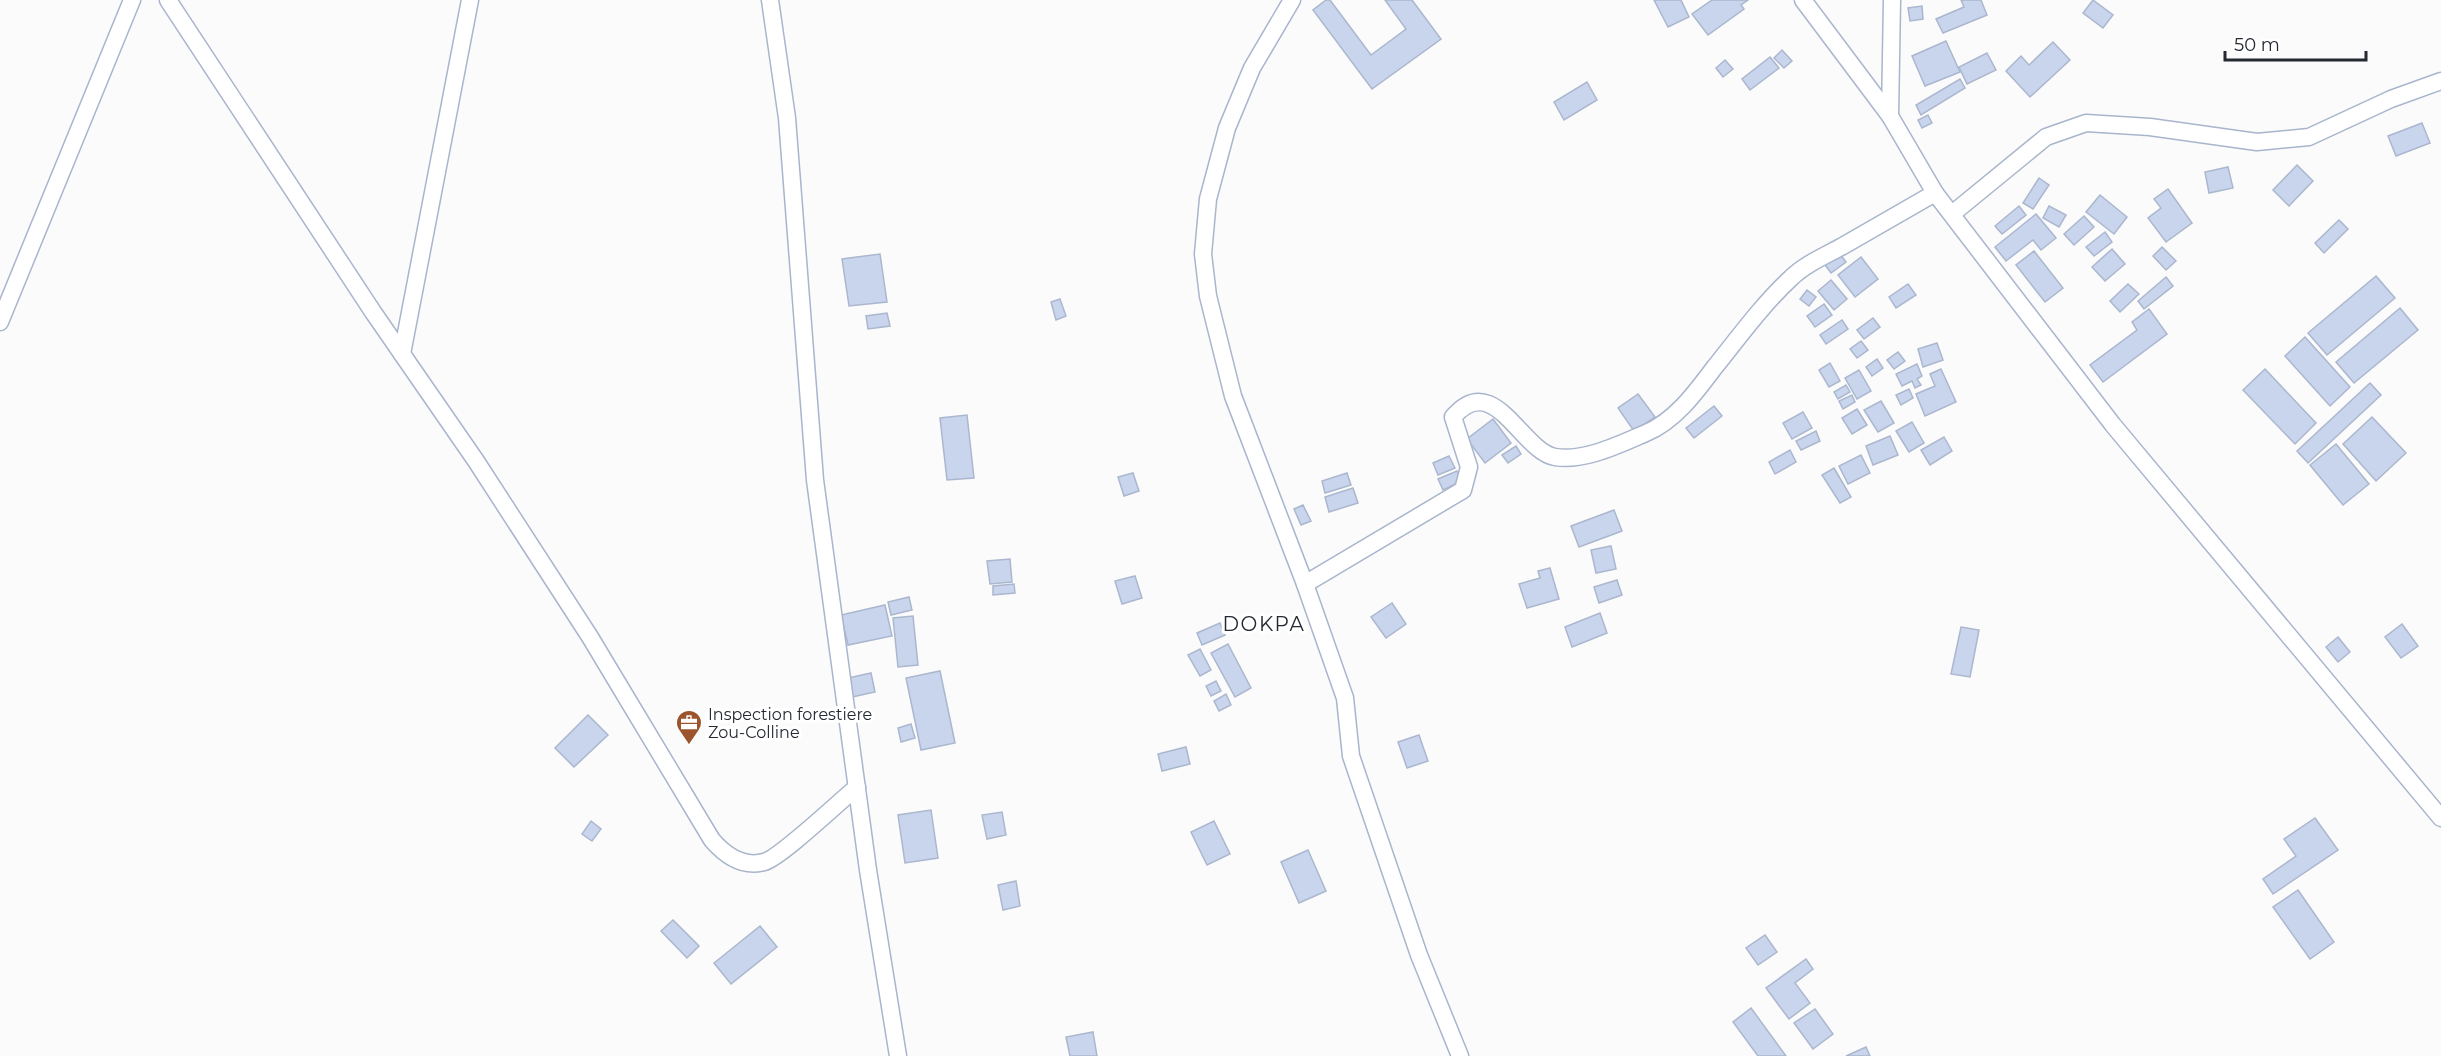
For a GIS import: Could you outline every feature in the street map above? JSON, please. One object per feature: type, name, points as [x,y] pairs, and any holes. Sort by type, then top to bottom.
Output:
[{"type":"street","points":[[0,322],[132,0]]},
{"type":"street","points":[[168,0],[402,354],[476,461],[590,637],[712,840],[724,855],[743,863],[764,862],[782,850],[857,787]]},
{"type":"street","points":[[402,354],[470,0]]},
{"type":"street","points":[[770,0],[786,118],[815,480],[857,787],[898,1056]]},
{"type":"street","points":[[1292,0],[1252,68],[1227,128],[1208,199],[1203,254],[1208,296],[1233,396],[1305,584],[1345,698],[1351,756],[1419,955],[1460,1056]]},
{"type":"street","points":[[1803,0],[1890,116],[1935,193],[2113,425],[2441,818]]},
{"type":"street","points":[[1890,116],[1892,0]]},
{"type":"street","points":[[1952,214],[2046,137],[2086,123],[2150,127],[2257,142],[2308,137],[2391,99],[2441,81]]},
{"type":"street","points":[[1305,584],[1463,490],[1469,467],[1453,417],[1461,408],[1476,403],[1492,405],[1510,419],[1540,450],[1554,457],[1577,457],[1650,432],[1674,416],[1792,276],[1935,193]]},
{"type":"building","points":[[1326,0],[1330,0],[1371,55],[1406,29],[1385,0],[1412,0],[1441,39],[1372,89],[1313,10]]},
{"type":"building","points":[[1654,0],[1681,0],[1689,17],[1668,27]]},
{"type":"building","points":[[1712,0],[1748,0],[1741,5],[1744,9],[1708,35],[1692,14]]},
{"type":"building","points":[[1961,0],[1981,0],[1987,15],[1943,33],[1936,19],[1964,7]]},
{"type":"building","points":[[2093,0],[2113,15],[2103,28],[2083,13]]},
{"type":"building","points":[[1922,6],[1923,19],[1910,21],[1908,8]]},
{"type":"building","points":[[1946,41],[1960,72],[1925,86],[1912,56]]},
{"type":"building","points":[[2053,42],[2070,60],[2030,97],[2006,71],[2021,56],[2029,65]]},
{"type":"building","points":[[1782,50],[1792,61],[1784,68],[1774,58]]},
{"type":"building","points":[[1987,53],[1996,70],[1967,84],[1959,67]]},
{"type":"building","points":[[1770,57],[1779,68],[1750,90],[1742,79]]},
{"type":"building","points":[[1725,60],[1733,69],[1723,77],[1716,68]]},
{"type":"building","points":[[1960,79],[1965,88],[1921,115],[1916,105]]},
{"type":"building","points":[[1587,82],[1597,100],[1564,120],[1554,102]]},
{"type":"building","points":[[1928,115],[1932,123],[1922,128],[1918,120]]},
{"type":"building","points":[[2422,123],[2430,143],[2396,156],[2388,136]]},
{"type":"building","points":[[2297,165],[2313,181],[2289,206],[2273,190]]},
{"type":"building","points":[[2228,167],[2233,188],[2209,193],[2205,172]]},
{"type":"building","points":[[2039,178],[2049,185],[2033,209],[2023,203]]},
{"type":"building","points":[[2168,189],[2192,223],[2166,242],[2148,218],[2161,208],[2154,199]]},
{"type":"building","points":[[2100,195],[2127,217],[2114,234],[2086,212]]},
{"type":"building","points":[[2019,206],[2026,215],[2002,234],[1995,226]]},
{"type":"building","points":[[2049,206],[2066,215],[2059,227],[2043,218]]},
{"type":"building","points":[[2036,214],[2056,238],[2041,250],[2033,240],[2006,261],[1995,247]]},
{"type":"building","points":[[2084,216],[2094,227],[2074,245],[2064,234]]},
{"type":"building","points":[[2339,220],[2348,229],[2324,253],[2315,243]]},
{"type":"building","points":[[2105,232],[2112,242],[2094,256],[2086,247]]},
{"type":"building","points":[[2162,247],[2176,261],[2166,270],[2153,256]]},
{"type":"building","points":[[2112,249],[2125,264],[2105,281],[2092,267]]},
{"type":"building","points":[[2034,251],[2063,288],[2045,302],[2016,265]]},
{"type":"building","points":[[880,254],[887,302],[849,306],[842,259]]},
{"type":"building","points":[[1840,254],[1846,262],[1831,273],[1825,265]]},
{"type":"building","points":[[1861,257],[1878,279],[1855,297],[1838,275]]},
{"type":"building","points":[[2376,276],[2395,298],[2327,355],[2308,333]]},
{"type":"building","points":[[2166,277],[2173,286],[2144,309],[2138,301]]},
{"type":"building","points":[[1831,280],[1847,299],[1834,310],[1818,291]]},
{"type":"building","points":[[1908,284],[1916,295],[1896,308],[1889,297]]},
{"type":"building","points":[[2128,284],[2139,294],[2120,312],[2110,301]]},
{"type":"building","points":[[1807,290],[1816,297],[1809,306],[1800,299]]},
{"type":"building","points":[[1060,299],[1066,316],[1056,320],[1051,302]]},
{"type":"building","points":[[1824,304],[1832,315],[1815,327],[1807,316]]},
{"type":"building","points":[[2400,308],[2418,330],[2354,383],[2336,362]]},
{"type":"building","points":[[2149,309],[2167,334],[2103,382],[2090,365],[2137,330],[2132,322]]},
{"type":"building","points":[[887,313],[890,326],[868,329],[866,316]]},
{"type":"building","points":[[1873,318],[1880,327],[1864,339],[1857,330]]},
{"type":"building","points":[[1842,320],[1848,329],[1826,344],[1820,335]]},
{"type":"building","points":[[2305,337],[2350,387],[2330,406],[2285,356]]},
{"type":"building","points":[[1861,341],[1868,350],[1857,358],[1850,349]]},
{"type":"building","points":[[1937,343],[1943,360],[1923,367],[1918,349]]},
{"type":"building","points":[[1898,352],[1905,361],[1894,369],[1887,360]]},
{"type":"building","points":[[1877,359],[1883,368],[1872,376],[1866,367]]},
{"type":"building","points":[[1830,363],[1840,381],[1829,387],[1819,370]]},
{"type":"building","points":[[1917,364],[1922,376],[1917,379],[1921,385],[1915,388],[1912,381],[1902,386],[1896,374]]},
{"type":"building","points":[[1941,369],[1956,402],[1925,416],[1916,394],[1935,386],[1930,374]]},
{"type":"building","points":[[2265,369],[2316,423],[2295,444],[2243,390]]},
{"type":"building","points":[[1859,370],[1871,391],[1857,399],[1845,378]]},
{"type":"building","points":[[2370,383],[2381,395],[2308,463],[2297,451]]},
{"type":"building","points":[[1846,385],[1850,392],[1838,399],[1834,392]]},
{"type":"building","points":[[1909,389],[1913,398],[1901,405],[1896,395]]},
{"type":"building","points":[[1638,394],[1655,417],[1634,431],[1618,408]]},
{"type":"building","points":[[1852,395],[1855,402],[1843,409],[1839,401]]},
{"type":"building","points":[[1881,401],[1894,423],[1878,432],[1864,410]]},
{"type":"building","points":[[1714,406],[1722,416],[1694,438],[1686,428]]},
{"type":"building","points":[[1857,409],[1867,425],[1852,434],[1842,418]]},
{"type":"building","points":[[1803,412],[1812,428],[1792,439],[1783,423]]},
{"type":"building","points":[[967,415],[974,478],[947,480],[940,418]]},
{"type":"building","points":[[2372,417],[2406,453],[2376,481],[2343,444]]},
{"type":"building","points":[[1493,419],[1511,443],[1485,463],[1467,439]]},
{"type":"building","points":[[1912,422],[1924,443],[1909,452],[1896,431]]},
{"type":"building","points":[[1816,431],[1820,441],[1801,450],[1796,441]]},
{"type":"building","points":[[1890,436],[1898,455],[1873,465],[1866,446]]},
{"type":"building","points":[[1944,437],[1952,451],[1930,465],[1921,450]]},
{"type":"building","points":[[2336,444],[2369,484],[2343,505],[2310,465]]},
{"type":"building","points":[[1516,446],[1521,454],[1508,463],[1502,455]]},
{"type":"building","points":[[1790,450],[1796,462],[1775,474],[1769,462]]},
{"type":"building","points":[[1861,455],[1870,473],[1848,484],[1839,466]]},
{"type":"building","points":[[1449,456],[1455,468],[1438,475],[1433,463]]},
{"type":"building","points":[[1834,468],[1851,497],[1840,503],[1822,475]]},
{"type":"building","points":[[1457,471],[1462,481],[1443,490],[1438,479]]},
{"type":"building","points":[[1133,473],[1139,491],[1124,496],[1118,477]]},
{"type":"building","points":[[1347,473],[1351,485],[1325,493],[1322,481]]},
{"type":"building","points":[[1353,488],[1358,503],[1329,512],[1325,497]]},
{"type":"building","points":[[1303,505],[1311,521],[1301,525],[1294,509]]},
{"type":"building","points":[[1614,510],[1622,531],[1579,547],[1571,526]]},
{"type":"building","points":[[1611,546],[1616,569],[1596,573],[1591,550]]},
{"type":"building","points":[[1010,559],[1012,582],[990,584],[987,561]]},
{"type":"building","points":[[1550,568],[1559,599],[1527,608],[1519,584],[1540,578],[1538,571]]},
{"type":"building","points":[[1135,576],[1142,598],[1122,604],[1115,581]]},
{"type":"building","points":[[1617,580],[1622,595],[1599,603],[1594,587]]},
{"type":"building","points":[[1014,584],[1015,593],[993,595],[993,586]]},
{"type":"building","points":[[909,597],[912,610],[891,615],[888,602]]},
{"type":"building","points":[[1392,603],[1406,624],[1386,638],[1371,617]]},
{"type":"building","points":[[885,605],[892,636],[848,645],[841,615]]},
{"type":"building","points":[[1600,613],[1607,633],[1572,647],[1565,627]]},
{"type":"building","points":[[913,616],[918,665],[898,667],[893,618]]},
{"type":"building","points":[[1220,623],[1225,635],[1202,645],[1197,633]]},
{"type":"building","points":[[2402,624],[2418,646],[2401,658],[2385,637]]},
{"type":"building","points":[[1961,627],[1979,630],[1970,677],[1951,674]]},
{"type":"building","points":[[2338,637],[2350,652],[2338,662],[2326,647]]},
{"type":"building","points":[[1228,644],[1251,688],[1235,697],[1211,653]]},
{"type":"building","points":[[1200,649],[1211,670],[1200,676],[1188,655]]},
{"type":"building","points":[[940,671],[955,743],[921,750],[906,678]]},
{"type":"building","points":[[871,673],[875,692],[852,697],[848,678]]},
{"type":"building","points":[[1216,681],[1221,691],[1211,696],[1206,686]]},
{"type":"building","points":[[1226,694],[1231,705],[1219,711],[1214,701]]},
{"type":"building","points":[[588,715],[608,735],[574,767],[555,748]]},
{"type":"building","points":[[911,724],[915,738],[901,742],[898,728]]},
{"type":"building","points":[[1419,735],[1428,761],[1407,768],[1398,742]]},
{"type":"building","points":[[1186,747],[1190,764],[1162,771],[1158,754]]},
{"type":"building","points":[[931,810],[938,858],[905,863],[898,815]]},
{"type":"building","points":[[1002,812],[1006,835],[987,839],[982,815]]},
{"type":"building","points":[[2315,818],[2338,850],[2273,894],[2263,879],[2296,856],[2284,839]]},
{"type":"building","points":[[591,821],[601,829],[592,841],[582,834]]},
{"type":"building","points":[[1214,821],[1230,854],[1207,865],[1191,832]]},
{"type":"building","points":[[1308,850],[1326,891],[1299,903],[1281,862]]},
{"type":"building","points":[[1016,881],[1020,906],[1003,910],[998,885]]},
{"type":"building","points":[[2298,890],[2334,942],[2310,959],[2273,907]]},
{"type":"building","points":[[673,920],[699,946],[687,958],[661,931]]},
{"type":"building","points":[[760,926],[777,947],[731,984],[714,963]]},
{"type":"building","points":[[1765,935],[1777,952],[1758,965],[1746,948]]},
{"type":"building","points":[[1806,959],[1813,969],[1795,983],[1810,1003],[1789,1019],[1766,988]]},
{"type":"building","points":[[1751,1008],[1786,1056],[1758,1056],[1733,1022]]},
{"type":"building","points":[[1815,1009],[1833,1034],[1813,1049],[1794,1023]]},
{"type":"building","points":[[1093,1032],[1097,1056],[1070,1056],[1066,1037]]},
{"type":"building","points":[[1866,1047],[1870,1056],[1846,1056]]},
{"type":"place","name":"Inspection forestiere Zou-Colline","points":[[689,746]]},
{"type":"district","name":"DOKPA","points":[[1264,624]]}]
